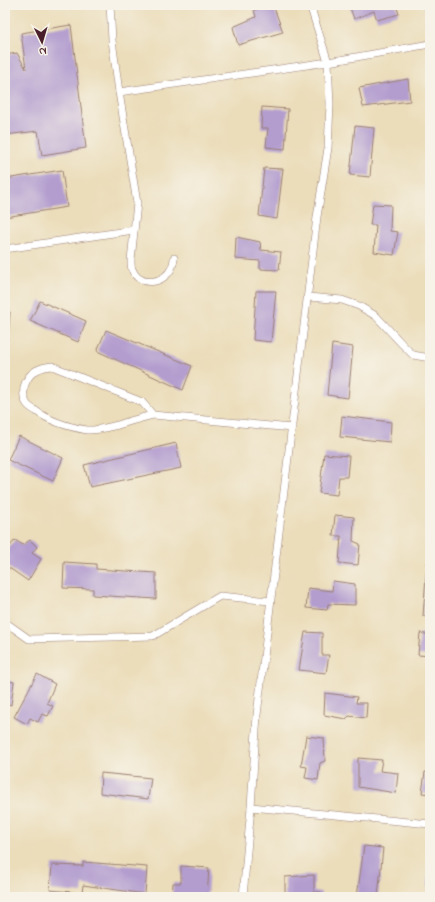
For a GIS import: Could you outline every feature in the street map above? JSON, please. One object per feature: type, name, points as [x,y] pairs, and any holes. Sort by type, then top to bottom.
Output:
[{"type":"lane","points":[[110,5],[112,40],[119,92],[137,203],[131,260],[132,269],[137,277],[143,280],[160,280],[172,268],[174,258]]},
{"type":"lane","points":[[243,897],[257,715],[317,217],[328,148],[330,104],[328,62],[310,5]]},
{"type":"lane","points":[[119,92],[328,62],[430,44]]},
{"type":"lane","points":[[5,249],[134,230]]},
{"type":"lane","points":[[308,297],[342,300],[359,306],[376,316],[413,355],[430,358]]},
{"type":"lane","points":[[153,415],[142,402],[52,366],[42,367],[34,371],[28,376],[24,384],[26,403],[41,415],[64,425],[89,430],[104,428],[153,415],[292,428]]},
{"type":"lane","points":[[5,622],[29,639],[153,636],[220,596],[270,601]]},
{"type":"lane","points":[[251,807],[430,824]]},
{"type":"building","points":[[273,5],[283,32],[238,45],[233,27],[256,17],[254,10]]},
{"type":"building","points":[[349,5],[396,5],[399,14],[377,20],[374,11],[354,19]]},
{"type":"building","points":[[424,5],[430,5],[430,16],[428,17]]},
{"type":"building","points":[[71,25],[86,148],[42,155],[38,131],[5,135],[5,55],[17,53],[26,69],[21,33]]},
{"type":"building","points":[[408,79],[410,101],[363,107],[359,88]]},
{"type":"building","points":[[262,107],[288,109],[285,149],[266,147],[268,128],[261,128]]},
{"type":"building","points":[[355,126],[374,128],[370,177],[350,175]]},
{"type":"building","points":[[264,168],[283,169],[277,219],[259,216]]},
{"type":"building","points":[[62,170],[67,207],[5,217],[5,179]]},
{"type":"building","points":[[373,204],[391,205],[390,231],[398,232],[394,255],[374,252],[376,225],[370,225]]},
{"type":"building","points":[[236,237],[260,242],[261,250],[281,252],[279,270],[260,269],[260,261],[235,259]]},
{"type":"building","points":[[256,291],[276,291],[271,342],[253,340]]},
{"type":"building","points":[[40,301],[86,321],[78,342],[30,321]]},
{"type":"building","points":[[5,311],[10,312],[8,339],[5,339]]},
{"type":"building","points":[[106,330],[192,366],[183,390],[97,351]]},
{"type":"building","points":[[332,344],[353,347],[348,398],[327,395]]},
{"type":"building","points":[[342,416],[391,422],[390,442],[340,437]]},
{"type":"building","points":[[19,436],[63,458],[53,481],[8,460]]},
{"type":"building","points":[[176,443],[181,468],[90,487],[84,465]]},
{"type":"building","points":[[324,454],[349,456],[347,477],[339,477],[337,495],[319,493]]},
{"type":"building","points":[[430,506],[430,525],[426,524]]},
{"type":"building","points":[[335,515],[354,517],[353,541],[360,544],[358,565],[339,563],[341,536],[333,536]]},
{"type":"building","points":[[15,540],[23,545],[30,540],[37,547],[32,553],[41,559],[28,581],[5,565],[5,552]]},
{"type":"building","points":[[64,562],[96,564],[96,569],[156,573],[156,599],[93,595],[93,589],[63,588]]},
{"type":"building","points":[[427,563],[430,564],[430,616],[423,616]]},
{"type":"building","points":[[333,581],[355,584],[355,605],[328,604],[327,610],[306,608],[308,588],[332,591]]},
{"type":"building","points":[[305,632],[322,633],[322,655],[329,655],[326,673],[299,670]]},
{"type":"building","points":[[420,633],[430,635],[430,656],[418,655]]},
{"type":"building","points":[[37,674],[55,684],[47,703],[53,706],[48,716],[42,714],[38,722],[30,718],[27,724],[14,717]]},
{"type":"building","points":[[5,680],[14,682],[11,705],[5,703]]},
{"type":"building","points":[[325,693],[357,697],[356,703],[367,703],[366,718],[349,716],[346,719],[324,715]]},
{"type":"building","points":[[306,736],[324,738],[325,761],[320,763],[318,780],[305,778],[307,767],[301,766]]},
{"type":"building","points":[[358,758],[382,760],[380,771],[398,773],[396,793],[358,787]]},
{"type":"building","points":[[425,772],[430,772],[430,794],[422,793]]},
{"type":"building","points":[[101,773],[151,778],[148,799],[100,793]]},
{"type":"building","points":[[364,846],[383,848],[378,897],[357,897]]},
{"type":"building","points":[[83,862],[147,867],[145,894],[83,885],[82,893],[50,890],[52,865],[83,866]]},
{"type":"building","points":[[181,866],[209,868],[207,897],[172,897],[173,883],[181,883]]},
{"type":"building","points":[[430,866],[430,897],[428,897],[428,867]]},
{"type":"building","points":[[314,875],[314,892],[321,892],[321,897],[285,897],[285,877]]}]
